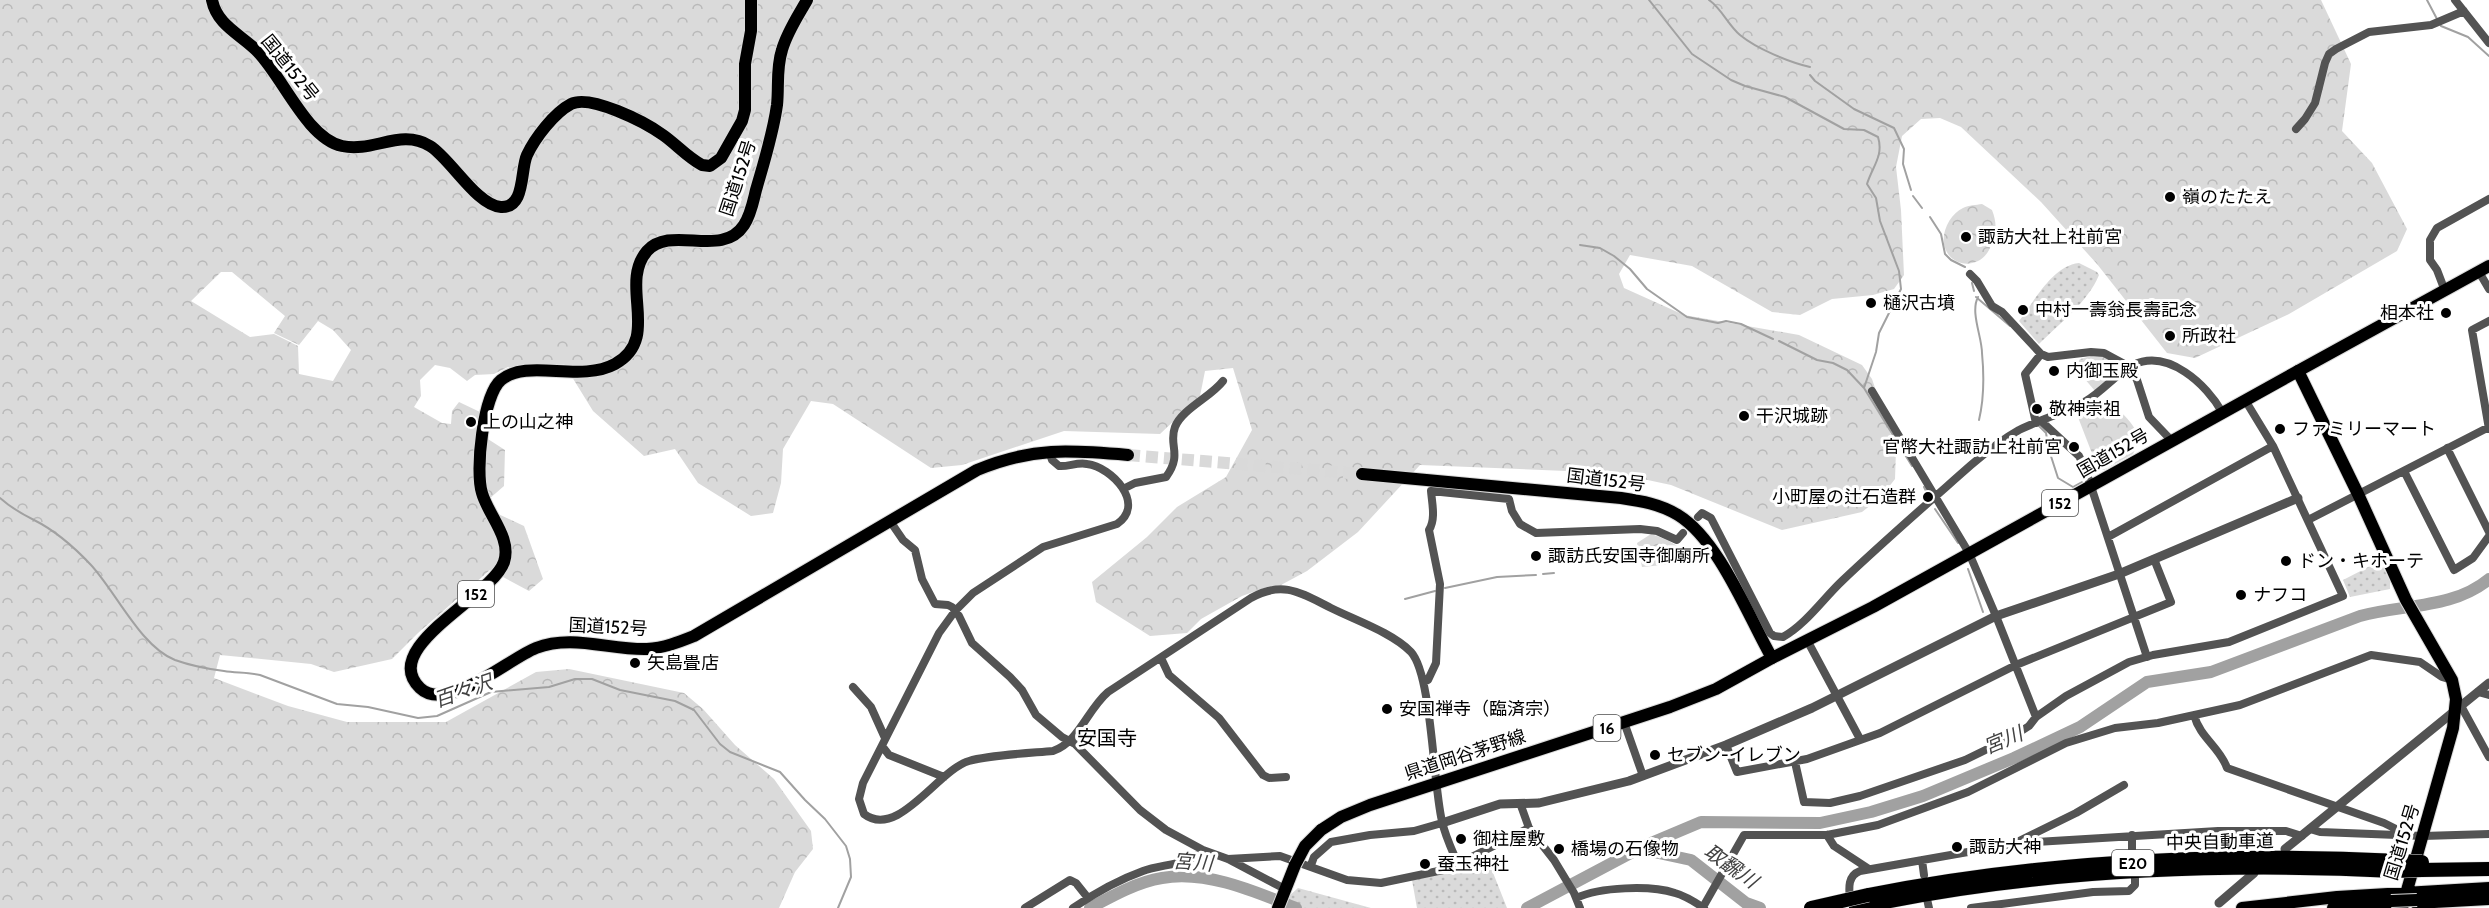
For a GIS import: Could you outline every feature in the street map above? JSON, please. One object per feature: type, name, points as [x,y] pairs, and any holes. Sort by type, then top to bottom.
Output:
[{"type":"highway","name":"中央自動車道","points":[[1811,908],[1873,899],[1950,881],[2029,871],[2156,862],[2242,859],[2489,869]]},
{"type":"highway","name":"中央自動車道","points":[[2422,866],[2489,860]]},
{"type":"highway","name":"中央自動車道","points":[[1853,907],[1873,899]]},
{"type":"main road","name":"国道152号","points":[[212,0],[219,18],[256,50],[314,127],[330,141],[341,146],[356,148],[405,138],[420,141],[433,147],[471,187],[491,204],[507,207],[515,201],[520,192],[527,154],[560,111],[577,101],[588,101],[601,105],[650,127],[702,165],[716,164],[728,147],[746,110],[745,64],[751,31],[751,0]]},
{"type":"main road","name":"国道152号","points":[[807,0],[782,50],[778,68],[777,104],[768,148],[753,204],[742,228],[725,237],[703,242],[665,240],[653,245],[644,254],[635,286],[640,319],[638,332],[632,348],[621,361],[591,372],[516,372],[501,380],[494,388],[484,419],[479,485],[486,506],[504,539],[506,552],[503,564],[490,582],[423,641],[416,651],[410,671],[416,684],[424,692],[434,697],[446,696],[470,686],[519,656],[552,644],[577,642],[647,649],[670,645],[700,633],[977,470],[1019,455],[1049,451],[1128,455]]},
{"type":"main road","points":[[2298,371],[2484,269]]},
{"type":"main road","name":"国道152号","points":[[1362,474],[1621,498],[1649,502],[1666,508],[1689,522],[1707,541],[1772,658],[1873,607],[2298,371],[2358,494],[2406,600],[2452,680],[2459,708],[2406,892],[2395,905]]},
{"type":"main road","name":"県道岡谷茅野線","points":[[1278,908],[1305,846],[1321,830],[1341,817],[1370,805],[1624,722],[1716,689],[1772,658]]},
{"type":"main road","points":[[2242,908],[2406,892],[2489,888]]},
{"type":"main road","points":[[2333,908],[2489,898]]},
{"type":"main road","points":[[2284,908],[2395,905]]},
{"type":"street","points":[[2455,0],[2489,44]]},
{"type":"street","points":[[2296,129],[2315,103],[2325,63],[2329,54],[2336,49],[2369,32],[2438,22],[2464,11]]},
{"type":"street","points":[[2445,291],[2437,270],[2430,260],[2430,240],[2437,228],[2489,200]]},
{"type":"street","points":[[2484,269],[2489,289]]},
{"type":"street","points":[[1970,274],[1977,281],[1992,306],[2002,312],[2041,354],[2048,357],[2091,352],[2104,353],[2130,367],[2137,380],[2149,417],[2171,440]]},
{"type":"street","points":[[2308,520],[2489,428],[2472,330],[2489,321]]},
{"type":"street","points":[[2041,354],[2025,374],[2038,422],[2079,456],[2147,657]]},
{"type":"street","points":[[1698,517],[1702,513],[1711,518],[1770,633],[1783,638],[1986,454],[2019,430],[2088,399],[2130,367],[2152,362],[2162,363],[2186,372],[2212,397],[2222,412]]},
{"type":"street","points":[[1125,488],[1135,483],[1166,477],[1172,469],[1176,456],[1174,429],[1178,422],[1215,391],[1223,381]]},
{"type":"street","points":[[1872,391],[1969,553],[2036,717]]},
{"type":"street","points":[[1795,762],[1804,802],[1830,803],[1900,784],[1965,760],[2012,737],[2029,726],[2036,717],[2077,690],[2129,662],[2229,642],[2343,596],[2273,446],[2245,400]]},
{"type":"street","points":[[2108,537],[2273,446]]},
{"type":"street","points":[[2447,448],[2489,532]]},
{"type":"street","points":[[1049,451],[1052,460],[1059,466],[1086,464],[1095,466],[1125,488],[1128,504],[1123,519],[1117,524],[1043,547],[973,593],[955,610],[939,633],[860,791],[860,806],[864,814],[871,819],[884,820],[894,817],[957,766],[970,760],[1053,752],[1065,747],[1098,701],[1251,598],[1264,591],[1284,588],[1310,597],[1403,645],[1416,660],[1424,682],[1442,823],[1458,864]]},
{"type":"street","points":[[2404,471],[2454,570],[2474,558],[2489,536]]},
{"type":"street","points":[[1424,682],[1428,680],[1436,663],[1440,584],[1428,530],[1432,525],[1433,517],[1431,491],[1509,499],[1512,511],[1520,524],[1536,533],[1640,529],[1657,531],[1677,540],[1683,533]]},
{"type":"street","points":[[1311,866],[1314,857],[1331,842],[1370,835],[1414,831],[1500,804],[1547,802],[1643,776],[1726,745],[1837,694],[1996,616],[2119,574],[2298,498]]},
{"type":"street","points":[[890,520],[903,540],[915,550],[922,579],[930,591],[932,601],[935,604],[948,604],[955,610],[972,643],[1022,690],[1031,710],[1062,737],[1071,741],[1140,810],[1166,830],[1203,850],[1228,859],[1284,891]]},
{"type":"street","points":[[1726,745],[1737,772],[1795,762],[1880,734],[2016,665],[2171,602],[2154,559]]},
{"type":"street","points":[[1807,640],[1860,739]]},
{"type":"street","points":[[1575,895],[1643,888],[1674,892],[1705,906],[1744,835],[1827,835],[1878,825],[1968,792],[2066,743],[2115,728],[2158,723],[2240,705],[2371,656],[2420,662],[2442,677],[2452,680]]},
{"type":"street","points":[[1161,658],[1170,675],[1219,718],[1263,775],[1269,778],[1286,777]]},
{"type":"street","points":[[2285,849],[2489,683]]},
{"type":"street","points":[[853,687],[871,707],[889,755],[944,777]]},
{"type":"street","points":[[2478,692],[2489,695]]},
{"type":"street","points":[[2459,708],[2489,758]]},
{"type":"street","points":[[2194,715],[2197,726],[2224,759],[2227,768],[2337,806],[2396,829],[2401,834]]},
{"type":"street","points":[[1624,722],[1643,776]]},
{"type":"street","points":[[2014,844],[2076,813],[2124,785]]},
{"type":"street","points":[[1520,803],[1529,828],[1554,860],[1580,908]]},
{"type":"street","points":[[1228,859],[1280,856],[1347,880],[1365,883],[1392,881],[1458,864],[1529,828]]},
{"type":"street","points":[[2310,828],[2320,832],[2423,836],[2489,834]]},
{"type":"street","points":[[1853,907],[1849,885],[1855,873],[2014,844],[2132,835],[2286,831],[2302,836]]},
{"type":"street","points":[[1827,835],[1834,846],[1869,869]]},
{"type":"street","points":[[2132,835],[2132,852]]},
{"type":"street","points":[[1073,908],[1088,898],[1143,871],[1197,858],[1203,850]]},
{"type":"street","points":[[1922,860],[1924,875]]},
{"type":"street","points":[[2219,903],[2254,873]]},
{"type":"street","points":[[1971,908],[2093,892],[2129,891],[2135,885],[2134,876]]},
{"type":"street","points":[[1024,908],[1070,880],[1076,882],[1088,898]]},
{"type":"street","points":[[1927,898],[1929,908]]},
{"type":"green space","points":[[0,0],[2321,0],[2351,64],[2342,131],[2372,163],[2407,229],[2397,251],[2289,314],[2195,358],[2167,353],[2097,264],[2041,202],[1961,127],[1940,118],[1921,119],[1902,136],[1896,167],[1901,210],[1904,275],[1894,289],[1873,295],[1832,299],[1800,315],[1772,312],[1692,266],[1630,255],[1619,274],[1624,288],[1684,315],[1799,335],[1862,365],[1872,379],[1896,450],[1895,479],[1881,497],[1862,512],[1782,530],[1671,485],[1615,473],[1420,465],[1358,532],[1307,571],[1281,585],[1267,587],[1242,596],[1201,619],[1187,633],[1150,636],[1096,602],[1092,582],[1147,537],[1177,507],[1226,477],[1252,430],[1233,368],[1205,371],[1200,396],[1160,434],[1064,431],[962,465],[931,468],[833,404],[811,401],[783,449],[781,483],[773,513],[751,516],[698,483],[675,449],[644,456],[593,411],[564,364],[542,367],[508,367],[494,374],[475,375],[467,381],[450,368],[435,365],[420,380],[421,396],[414,407],[442,423],[451,424],[452,411],[459,402],[480,412],[477,432],[505,450],[504,486],[481,506],[524,526],[543,579],[529,591],[490,570],[392,659],[334,672],[311,664],[220,655],[214,678],[288,706],[347,722],[446,722],[536,672],[569,669],[684,693],[703,709],[735,745],[774,779],[811,831],[813,849],[795,872],[779,908],[0,908]],"holes":[[[221,272],[232,272],[285,316],[274,333],[299,345],[318,321],[333,330],[351,350],[333,381],[299,374],[298,346],[274,334],[250,337],[191,301]]]},
{"type":"green space","points":[[1982,204],[1992,210],[1995,235],[1989,250],[1979,261],[1966,264],[1959,262],[1948,255],[1944,242],[1945,230],[1950,219],[1958,211]]},
{"type":"green space","points":[[2079,263],[2099,275],[2088,294],[2039,344],[2019,321],[2052,278],[2069,266]]},
{"type":"green space","points":[[2095,355],[2110,358],[2126,368],[2095,391],[2078,371],[2077,364],[2080,359]]},
{"type":"green space","points":[[2093,400],[2122,413],[2140,439],[2133,454],[2104,470],[2098,469],[2076,412]]},
{"type":"green space","points":[[1651,534],[1686,552],[1695,562],[1642,567],[1637,543]]},
{"type":"green space","points":[[2380,561],[2390,581],[2390,589],[2350,597],[2343,580]]},
{"type":"green space","points":[[1486,855],[1507,908],[1417,908],[1412,880],[1462,866]]},
{"type":"green space","points":[[1298,888],[1371,908],[1285,908],[1289,896]]},
{"type":"waterway","points":[[1649,0],[1692,54],[1731,80],[1785,97],[1844,129],[1864,130],[1878,137],[1880,150],[1867,184],[1876,198],[1880,221],[1899,271],[1901,289],[1879,333],[1876,352],[1864,388],[1912,466]]},
{"type":"waterway","points":[[1709,0],[1747,40],[1774,54],[1810,67]]},
{"type":"waterway","points":[[2427,0],[2437,19]]},
{"type":"waterway","points":[[2440,24],[2468,37],[2489,56]]},
{"type":"waterway","points":[[1810,75],[1854,109],[1894,128],[1904,149],[1903,164],[1911,190]]},
{"type":"waterway","points":[[1913,196],[1922,208]]},
{"type":"waterway","points":[[1930,217],[1941,234],[1945,254],[1965,267]]},
{"type":"waterway","points":[[1580,245],[1600,248],[1614,256],[1630,269],[1647,289],[1687,317],[1718,323],[1726,321],[1741,324],[1773,339]]},
{"type":"waterway","points":[[1972,283],[1974,291]]},
{"type":"waterway","points":[[1976,297],[2010,326]]},
{"type":"waterway","points":[[1978,297],[1975,310],[1982,347],[1983,378],[1979,420]]},
{"type":"waterway","points":[[1779,341],[1817,360],[1833,363],[1847,370],[1864,388]]},
{"type":"waterway","points":[[2039,426],[2046,433],[2058,478],[2073,487],[2082,482]]},
{"type":"waterway","points":[[1924,487],[1928,495]]},
{"type":"waterway","name":"百々沢","points":[[0,498],[49,529],[79,553],[100,576],[151,643],[180,662],[228,672],[260,675],[337,704],[368,707],[418,718],[437,716],[491,692],[549,687],[575,679],[592,679],[620,690],[675,701],[694,710],[720,744],[730,752],[780,772],[825,819],[846,846],[850,859],[851,877],[838,908]]},
{"type":"waterway","points":[[1935,509],[1958,543]]},
{"type":"waterway","points":[[1968,569],[1983,612]]},
{"type":"waterway","points":[[1543,574],[1554,573]]},
{"type":"waterway","points":[[1445,588],[1497,577],[1536,575]]},
{"type":"waterway","name":"宮川","points":[[1527,908],[1644,846],[1701,822],[1820,823],[1871,812],[1923,796],[2014,758],[2080,727],[2147,682],[2211,672],[2360,616],[2460,596],[2489,579]]},
{"type":"waterway","points":[[1405,599],[1435,591]]},
{"type":"waterway","name":"取飜川","points":[[1644,846],[1654,852],[1691,860],[1746,903],[1760,908]]},
{"type":"waterway","name":"宮川","points":[[1090,908],[1143,883],[1179,876],[1231,884],[1296,908]]},
{"type":"tunnel","points":[[1128,455],[1362,474]]},
{"type":"place","name":"嶺のたたえ","points":[[2170,197]]},
{"type":"place","name":"諏訪大社上社前宮","points":[[1966,237]]},
{"type":"place","name":"樋沢古墳","points":[[1871,303]]},
{"type":"place","name":"中村一壽翁長壽記念","points":[[2023,310]]},
{"type":"place","name":"相本社","points":[[2446,313]]},
{"type":"place","name":"所政社","points":[[2170,336]]},
{"type":"place","name":"内御玉殿","points":[[2054,371]]},
{"type":"place","name":"敬神崇祖","points":[[2037,409]]},
{"type":"place","name":"干沢城跡","points":[[1744,416]]},
{"type":"place","name":"上の山之神","points":[[471,422]]},
{"type":"place","name":"ファミリーマート","points":[[2280,429]]},
{"type":"place","name":"官幣大社諏訪上社前宮","points":[[2074,447]]},
{"type":"place","name":"小町屋の辻石造群","points":[[1928,497]]},
{"type":"place","name":"諏訪氏安国寺御廟所","points":[[1536,556]]},
{"type":"place","name":"ドン・キホーテ","points":[[2286,561]]},
{"type":"place","name":"ナフコ","points":[[2241,595]]},
{"type":"place","name":"矢島畳店","points":[[635,663]]},
{"type":"place","name":"安国禅寺（臨済宗）","points":[[1387,709]]},
{"type":"place","name":"セブン-イレブン","points":[[1655,755]]},
{"type":"place","name":"御柱屋敷","points":[[1461,839]]},
{"type":"place","name":"諏訪大神","points":[[1957,847]]},
{"type":"place","name":"橋場の石像物","points":[[1559,849]]},
{"type":"place","name":"蚕玉神社","points":[[1425,864]]},
{"type":"district","name":"安国寺","points":[[1107,738]]}]
